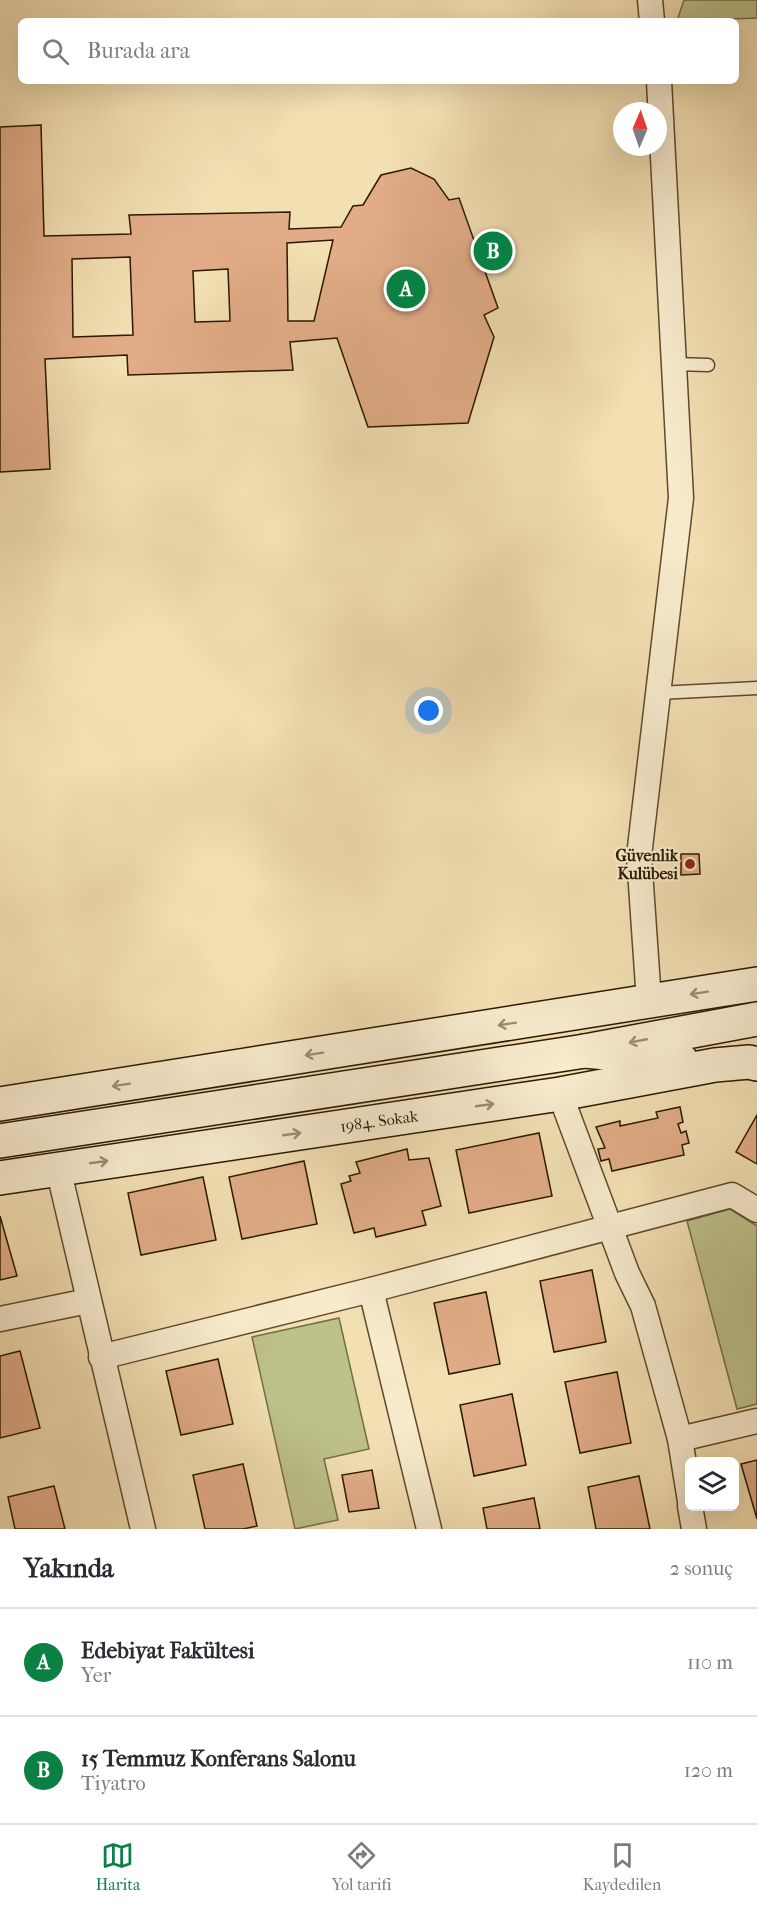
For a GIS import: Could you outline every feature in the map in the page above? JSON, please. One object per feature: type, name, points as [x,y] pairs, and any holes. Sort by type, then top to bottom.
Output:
[{"type":"main road","points":[[0,1104],[757,984]]},
{"type":"main road","points":[[0,1141],[585,1052],[757,1019]]},
{"type":"main road","points":[[585,1052],[741,1064]]},
{"type":"main road","name":"1984. Sokak","points":[[0,1178],[560,1094],[741,1064]]},
{"type":"street","points":[[650,0],[652,18]]},
{"type":"street","points":[[649,1001],[639,856],[681,498],[659,84]]},
{"type":"street","points":[[560,1094],[627,1273],[643,1306],[680,1439],[685,1470]]},
{"type":"street","points":[[58,1168],[142,1529]]},
{"type":"street","points":[[101,1357],[371,1290],[732,1195],[757,1210]]},
{"type":"street","points":[[371,1290],[429,1529]]},
{"type":"street","points":[[0,1319],[88,1301]]},
{"type":"street","points":[[680,1439],[757,1421]]},
{"type":"street","points":[[691,1511],[694,1529]]},
{"type":"lane","points":[[674,364],[708,365]]},
{"type":"lane","points":[[658,693],[757,688]]},
{"type":"green space","points":[[684,0],[757,0],[757,18],[678,18]]},
{"type":"green space","points":[[730,1209],[757,1226],[757,1404],[737,1409],[687,1221]]},
{"type":"green space","points":[[339,1318],[369,1449],[324,1459],[338,1520],[295,1529],[252,1337]]},
{"type":"building","points":[[41,125],[44,236],[131,234],[129,215],[290,212],[289,229],[341,227],[353,206],[363,205],[381,175],[411,168],[434,179],[449,200],[459,198],[498,308],[484,315],[494,337],[468,423],[368,427],[337,338],[290,342],[293,370],[128,375],[127,355],[45,359],[50,469],[0,472],[0,127]],"holes":[[[333,240],[314,321],[288,321],[287,243]],[[130,257],[133,335],[73,337],[72,259]],[[228,269],[230,321],[195,322],[193,271]]]},
{"type":"building","name":"Güvenlik Kulübesi","points":[[681,854],[699,854],[700,874],[681,875]]},
{"type":"building","points":[[680,1107],[683,1122],[678,1124],[681,1133],[686,1131],[689,1143],[682,1145],[684,1155],[612,1171],[609,1159],[601,1161],[598,1149],[605,1148],[596,1127],[620,1121],[620,1126],[658,1118],[656,1112]]},
{"type":"building","points":[[757,1115],[757,1164],[736,1152]]},
{"type":"building","points":[[539,1133],[552,1196],[469,1213],[456,1150]]},
{"type":"building","points":[[407,1149],[409,1160],[429,1158],[441,1206],[422,1211],[426,1225],[376,1237],[374,1228],[354,1233],[341,1184],[351,1181],[349,1176],[360,1173],[356,1162]]},
{"type":"building","points":[[304,1161],[317,1224],[242,1239],[229,1177]]},
{"type":"building","points":[[203,1177],[216,1240],[141,1255],[128,1193]]},
{"type":"building","points":[[0,1216],[17,1276],[0,1280]]},
{"type":"building","points":[[592,1270],[606,1342],[554,1352],[540,1281]]},
{"type":"building","points":[[486,1292],[500,1364],[449,1374],[434,1303]]},
{"type":"building","points":[[20,1351],[40,1428],[0,1438],[0,1356]]},
{"type":"building","points":[[218,1359],[233,1424],[181,1435],[166,1371]]},
{"type":"building","points":[[617,1372],[631,1443],[580,1453],[565,1382]]},
{"type":"building","points":[[512,1394],[526,1465],[474,1476],[460,1405]]},
{"type":"building","points":[[757,1460],[757,1519],[741,1464]]},
{"type":"building","points":[[243,1464],[257,1526],[243,1529],[205,1529],[193,1475]]},
{"type":"building","points":[[372,1470],[379,1508],[349,1512],[342,1475]]},
{"type":"building","points":[[639,1476],[650,1529],[596,1529],[588,1487]]},
{"type":"building","points":[[54,1486],[65,1529],[15,1529],[8,1497]]},
{"type":"building","points":[[534,1498],[540,1529],[487,1529],[483,1508]]},
{"type":"place","name":"15 Temmuz Konferans Salonu","points":[[493,251]]},
{"type":"place","name":"Edebiyat Fakültesi","points":[[406,289]]},
{"type":"place","name":"Güvenlik Kulübesi","points":[[690,864]]}]
